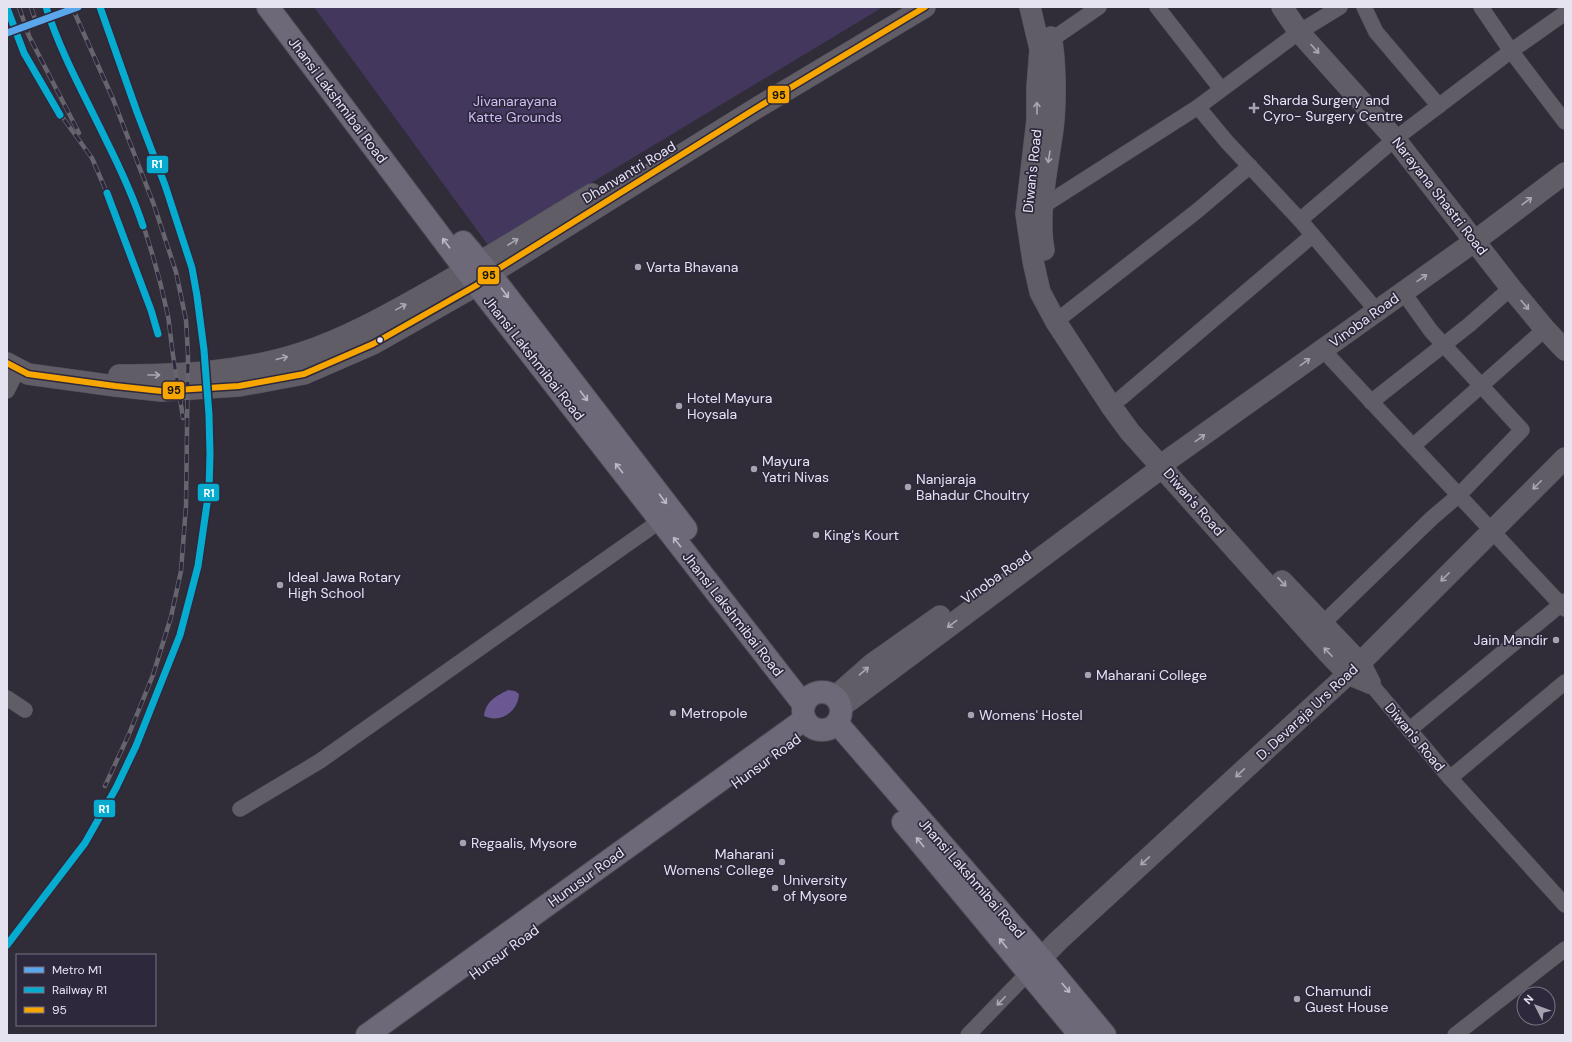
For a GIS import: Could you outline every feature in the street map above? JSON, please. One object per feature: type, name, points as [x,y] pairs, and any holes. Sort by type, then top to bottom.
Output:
[{"type":"main road","name":"Jhansi Lakshmibai Road","points":[[268,7],[822,713]]},
{"type":"main road","name":"Jhansi Lakshmibai Road","points":[[284,7],[660,521],[1034,965],[1105,1035]]},
{"type":"main road","name":"Hunusur Road","points":[[367,1035],[822,713]]},
{"type":"main road","name":"Hunsur Road","points":[[389,1035],[822,713]]},
{"type":"main road","name":"Jhansi Lakshmibai Road","points":[[1034,965],[1080,1035]]},
{"type":"street","name":"Dhanvantri Road","points":[[478,273],[752,104],[903,7]]},
{"type":"street","name":"Dhanvantri Road","points":[[752,104],[925,7]]},
{"type":"street","name":"Diwan's Road","points":[[1030,7],[1040,49],[1037,87],[1037,120],[1026,214],[1033,261],[1040,292],[1056,322],[1111,406],[1151,457],[1165,463],[1317,629],[1370,683],[1450,778],[1565,905]]},
{"type":"street","points":[[1044,7],[1052,40],[1055,92],[1053,126],[1044,189],[1042,241],[1051,286],[1064,315],[1165,463]]},
{"type":"street","points":[[1052,40],[1099,7]]},
{"type":"street","points":[[1157,7],[1221,89]]},
{"type":"street","name":"Narayana Shastri Road","points":[[1282,7],[1299,32],[1396,139],[1511,288],[1545,329],[1564,348]]},
{"type":"street","points":[[1043,206],[1198,107],[1299,32],[1340,7]]},
{"type":"street","points":[[1364,7],[1376,32],[1439,106]]},
{"type":"street","points":[[1481,7],[1511,51],[1565,122]]},
{"type":"street","points":[[1300,220],[1396,139],[1511,51],[1565,14]]},
{"type":"street","points":[[1198,107],[1300,220],[1377,311]]},
{"type":"street","points":[[1064,315],[1197,211],[1250,166]]},
{"type":"street","name":"Vinoba Road","points":[[822,713],[872,664],[1152,465],[1165,463],[1475,241],[1565,173]]},
{"type":"street","points":[[1121,398],[1313,235]]},
{"type":"street","points":[[7,348],[33,362],[116,375],[163,375],[241,368],[300,354],[365,327],[478,273]]},
{"type":"street","points":[[7,391],[12,366],[28,374],[161,391],[239,386],[304,374],[373,344],[478,273]]},
{"type":"street","points":[[1371,402],[1443,345],[1511,288]]},
{"type":"street","points":[[1317,629],[1432,518],[1459,496],[1522,430],[1431,331],[1404,292]]},
{"type":"street","points":[[1413,446],[1545,329]]},
{"type":"street","points":[[1323,350],[1459,496],[1564,605],[1409,730]]},
{"type":"street","name":"D. Devaraja Urs Road","points":[[1034,965],[1354,668],[1565,458]]},
{"type":"street","points":[[240,809],[320,761],[660,521]]},
{"type":"street","points":[[1450,778],[1565,682]]},
{"type":"street","points":[[7,698],[25,710]]},
{"type":"street","points":[[1455,1035],[1565,949]]},
{"type":"street","points":[[968,1035],[1034,965]]},
{"type":"green space","name":"Jivanarayana Katte Grounds","points":[[314,7],[883,7],[488,245]]},
{"type":"shaded area","points":[[508,690],[515,691],[519,694],[516,706],[512,711],[502,717],[490,718],[484,716],[486,707],[489,703],[495,697]]},
{"type":"railway","points":[[19,7],[29,36],[79,133]]},
{"type":"railway","points":[[31,7],[36,22]]},
{"type":"railway","points":[[46,7],[55,32],[76,79],[122,170],[143,224],[157,269],[168,316],[183,418]]},
{"type":"railway","points":[[72,7],[113,99],[154,205],[176,272],[186,320],[188,354],[186,506],[181,571],[171,617],[153,675],[129,734],[105,786]]},
{"type":"railway","points":[[7,33],[78,7]]},
{"type":"railway","points":[[100,7],[183,235],[195,280],[199,304],[209,426],[209,488],[201,544],[180,635]]},
{"type":"railway","points":[[7,8],[24,53],[55,107],[92,158],[118,219],[158,334]]},
{"type":"railway","points":[[7,945],[66,869],[95,827],[122,775],[153,704]]},
{"type":"metro line","name":"M1","points":[[7,33],[78,7]]},
{"type":"rail line","name":"R1","points":[[46,7],[66,58],[121,172],[143,226]]},
{"type":"rail line","name":"R1","points":[[7,945],[85,843],[116,788],[136,746],[180,635],[198,566],[209,490],[209,415],[204,350],[192,268],[165,185],[137,112],[100,7]]},
{"type":"rail line","name":"R1","points":[[7,8],[24,53],[60,115]]},
{"type":"rail line","name":"R1","points":[[107,193],[151,310],[158,334]]},
{"type":"transit line","name":"95","points":[[7,363],[28,374],[161,391],[239,386],[304,374],[373,344],[477,285],[490,274],[755,109],[925,7]]},
{"type":"place","name":"Sharda Surgery and Cyro- Surgery Centre","points":[[1254,108]]},
{"type":"place","name":"Varta Bhavana","points":[[638,267]]},
{"type":"place","name":"Hotel Mayura Hoysala","points":[[679,406]]},
{"type":"place","name":"Mayura Yatri Nivas","points":[[754,469]]},
{"type":"place","name":"Nanjaraja Bahadur Choultry","points":[[908,487]]},
{"type":"place","name":"King's Kourt","points":[[816,535]]},
{"type":"place","name":"Ideal Jawa Rotary High School","points":[[280,585]]},
{"type":"place","name":"Jain Mandir","points":[[1556,640]]},
{"type":"place","name":"Maharani College","points":[[1088,675]]},
{"type":"place","name":"Metropole","points":[[673,713]]},
{"type":"place","name":"Womens' Hostel","points":[[971,715]]},
{"type":"place","name":"Regaalis, Mysore","points":[[463,843]]},
{"type":"place","name":"Maharani Womens' College","points":[[782,862]]},
{"type":"place","name":"University of Mysore","points":[[775,888]]},
{"type":"place","name":"Chamundi Guest House","points":[[1297,999]]}]
